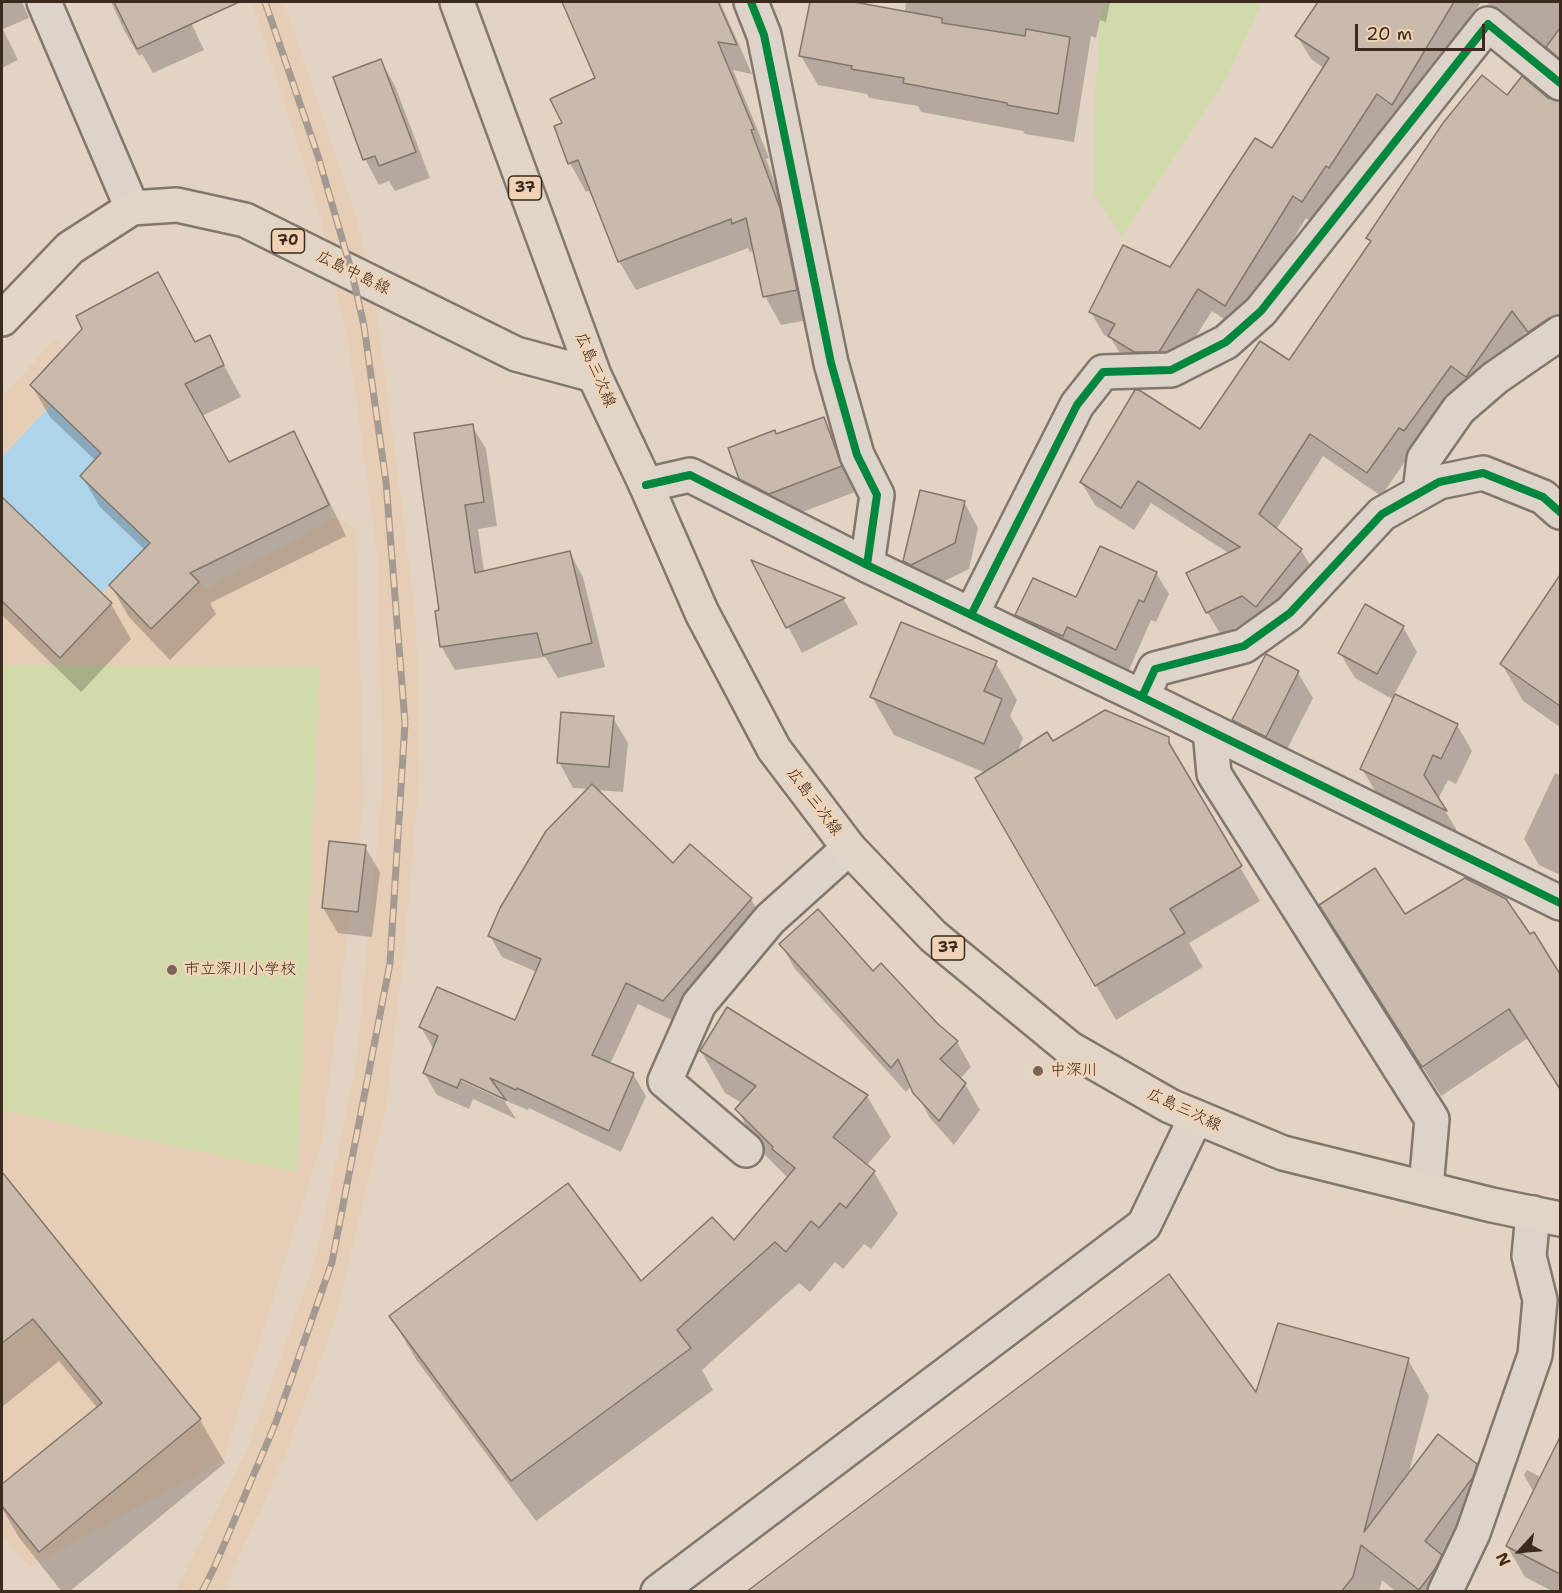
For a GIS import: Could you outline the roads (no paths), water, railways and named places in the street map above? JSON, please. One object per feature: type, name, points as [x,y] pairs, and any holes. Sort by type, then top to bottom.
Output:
[{"type":"main road","name":"広島三次線","points":[[457,2],[594,375],[646,484],[702,612],[774,749],[849,848],[933,936],[1069,1048],[1170,1106],[1283,1153],[1547,1216]]},
{"type":"main road","name":"広島中島線","points":[[2,319],[70,248],[132,208],[177,205],[245,220],[516,354],[594,375]]},
{"type":"street","points":[[44,2],[132,208]]},
{"type":"street","points":[[751,2],[764,35],[831,363],[857,455],[877,495],[867,565]]},
{"type":"street","points":[[971,615],[1077,405],[1103,372],[1171,370],[1227,342],[1261,311],[1488,24],[1560,82]]},
{"type":"street","points":[[1420,492],[1424,459],[1459,409],[1495,378],[1560,333]]},
{"type":"street","points":[[1142,697],[1155,669],[1244,646],[1290,613],[1382,514],[1439,482],[1483,473],[1543,497],[1560,512]]},
{"type":"street","points":[[646,484],[690,475],[867,565],[1142,697],[1560,903]]},
{"type":"street","points":[[1210,731],[1214,774],[1432,1119],[1426,1188]]},
{"type":"street","points":[[746,1150],[664,1081],[699,1004],[770,919],[849,848]]},
{"type":"street","points":[[658,1592],[1144,1226],[1196,1117]]},
{"type":"street","points":[[1445,1592],[1473,1533],[1535,1355],[1539,1300],[1529,1256],[1547,1216]]},
{"type":"water","points":[[51,405],[101,453],[80,476],[150,543],[102,593],[2,497],[2,457]]},
{"type":"railway","points":[[202,1592],[276,1422],[332,1262],[390,963],[405,723],[386,482],[364,326],[352,273],[318,156],[265,2]]},
{"type":"place","name":"市立深川小学校","points":[[172,970]]},
{"type":"place","name":"中深川","points":[[1038,1071]]}]
